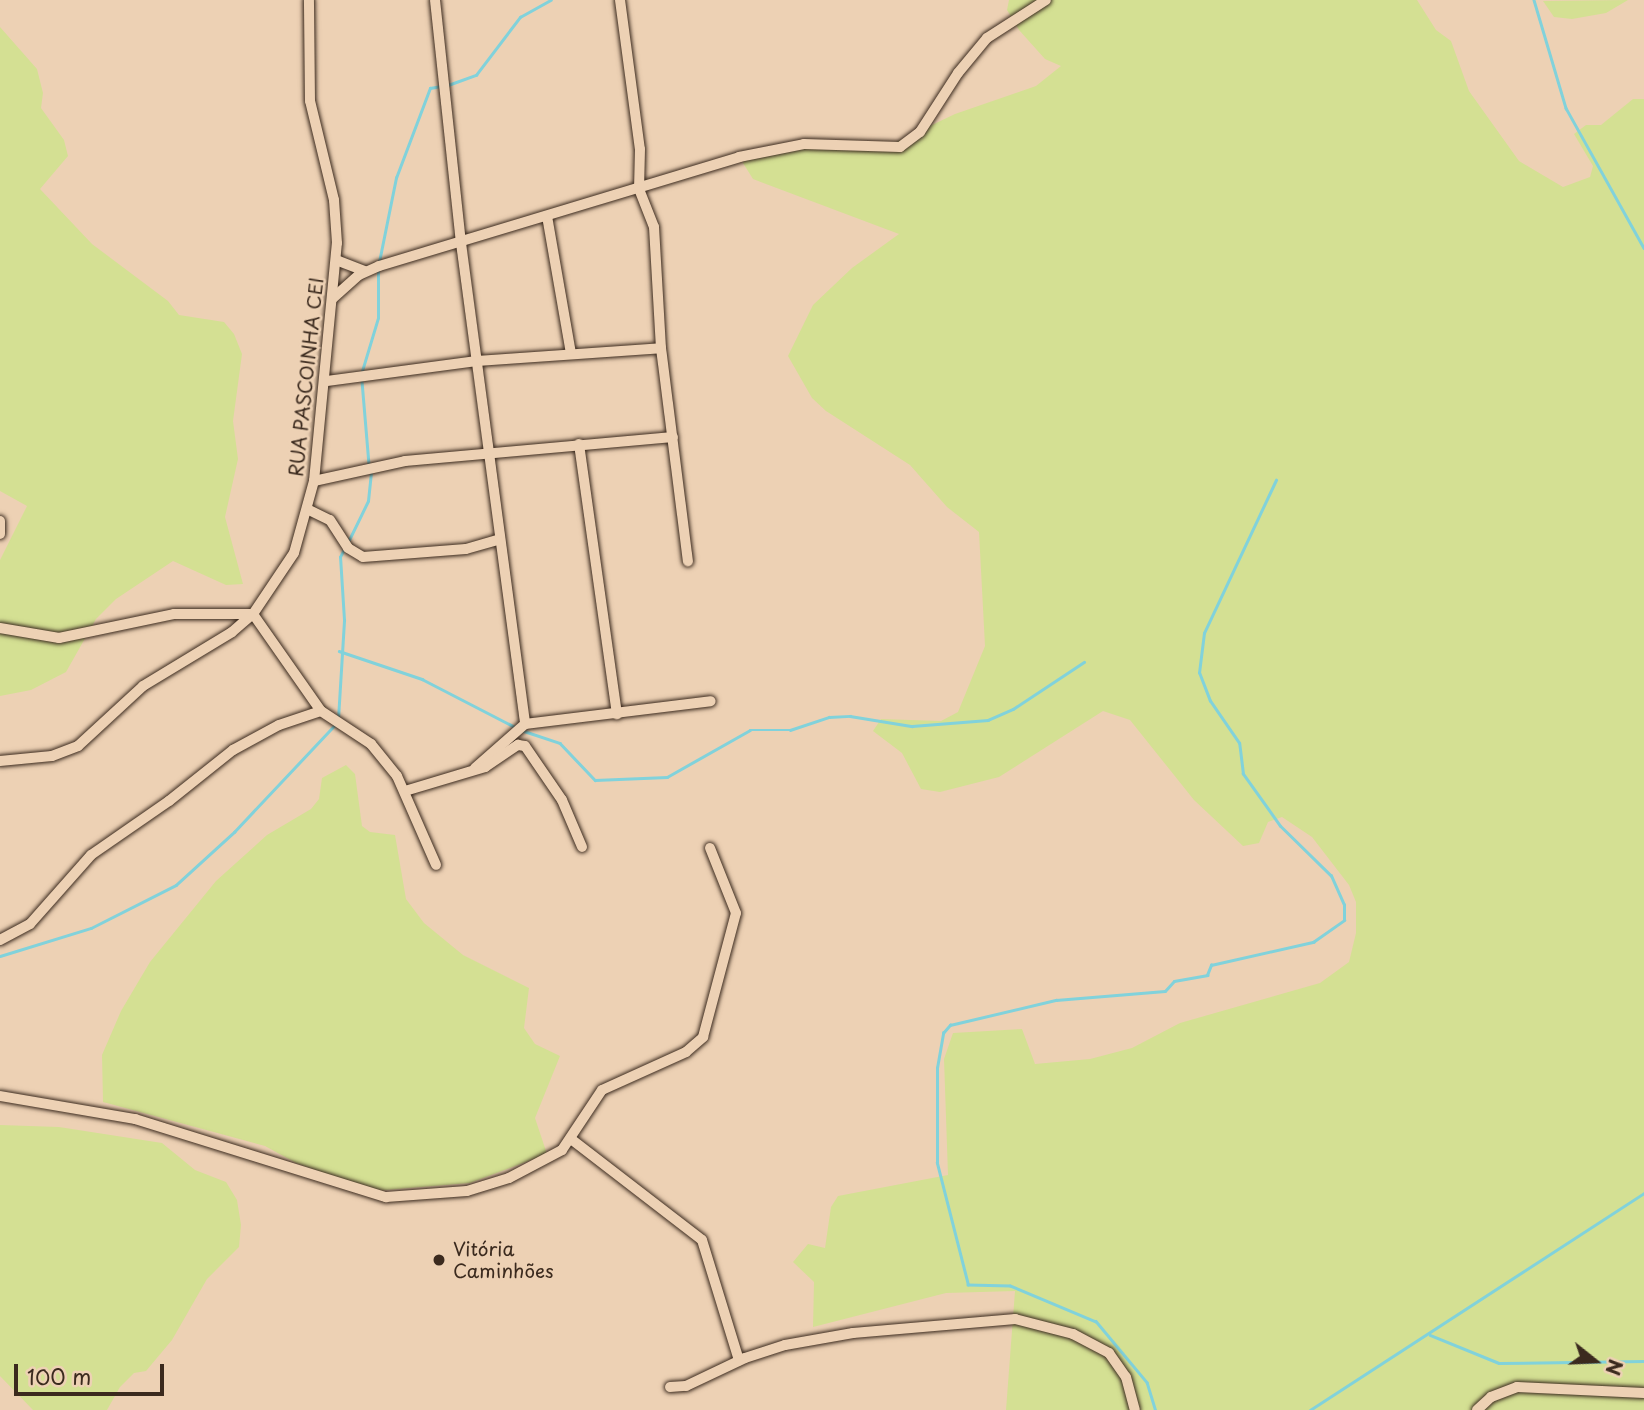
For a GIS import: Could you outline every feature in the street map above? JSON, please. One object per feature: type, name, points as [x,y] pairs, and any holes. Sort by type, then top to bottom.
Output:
[{"type":"street","name":"RUA PASCOINHA CEI","points":[[0,761],[52,756],[78,746],[143,686],[232,632],[253,614],[293,553],[314,481],[327,381],[336,260],[334,200],[310,102],[309,0]]},
{"type":"street","points":[[435,0],[461,243],[498,540],[525,724]]},
{"type":"street","points":[[620,0],[640,149],[639,189],[654,227],[661,348],[688,561]]},
{"type":"street","points":[[332,299],[365,271],[739,157],[804,144],[900,147],[920,132],[958,72],[987,38],[1046,0]]},
{"type":"street","points":[[547,216],[572,353]]},
{"type":"street","points":[[336,260],[365,271]]},
{"type":"street","points":[[327,381],[477,361],[661,348]]},
{"type":"street","points":[[314,481],[381,465],[488,451],[673,437]]},
{"type":"street","points":[[579,444],[617,713]]},
{"type":"street","points":[[307,509],[330,520],[348,548],[363,557],[466,549],[498,540]]},
{"type":"street","points":[[0,522],[0,534]]},
{"type":"street","points":[[0,628],[59,638],[174,614],[253,614],[321,711],[371,744],[405,791],[436,865]]},
{"type":"street","points":[[471,772],[525,724],[711,701]]},
{"type":"street","points":[[0,940],[30,924],[91,855],[169,801],[233,750],[279,725],[321,711]]},
{"type":"street","points":[[405,791],[471,772],[525,746],[562,800],[582,847]]},
{"type":"street","points":[[0,1096],[146,1121],[386,1198],[481,1188],[552,1158],[571,1139],[602,1090],[686,1052],[703,1037],[736,913],[710,848]]},
{"type":"street","points":[[571,1139],[702,1240],[740,1360]]},
{"type":"street","points":[[670,1387],[686,1386],[740,1360],[785,1345],[853,1333],[997,1318],[1030,1320],[1088,1339],[1109,1353],[1126,1377],[1135,1410]]},
{"type":"street","points":[[1477,1410],[1491,1397],[1517,1387],[1644,1393]]},
{"type":"green space","points":[[1009,0],[1417,0],[1436,30],[1451,41],[1469,91],[1519,161],[1563,187],[1590,177],[1593,166],[1574,134],[1586,125],[1601,125],[1633,99],[1644,99],[1644,1410],[1006,1410],[1015,1291],[946,1293],[813,1327],[814,1282],[793,1262],[808,1244],[825,1248],[831,1207],[838,1196],[948,1175],[944,1059],[953,1033],[1022,1029],[1035,1064],[1090,1059],[1132,1048],[1180,1023],[1320,983],[1349,962],[1356,933],[1356,902],[1349,885],[1312,837],[1282,817],[1268,822],[1259,843],[1243,846],[1194,800],[1130,720],[1103,711],[999,777],[940,792],[921,789],[902,753],[873,731],[881,719],[941,721],[958,712],[985,646],[979,532],[947,507],[910,465],[826,411],[812,398],[788,356],[813,305],[852,268],[899,234],[753,179],[743,163],[748,150],[890,145],[955,114],[1036,86],[1061,66],[1045,59],[1019,30],[1007,10]]},
{"type":"green space","points":[[1628,0],[1606,13],[1572,19],[1554,17],[1543,1]]},
{"type":"green space","points":[[0,27],[37,69],[43,93],[41,108],[64,140],[68,156],[40,189],[92,244],[168,301],[179,315],[224,322],[234,334],[242,354],[233,421],[238,459],[225,517],[243,584],[226,585],[173,561],[116,599],[96,619],[66,672],[31,690],[0,696],[0,560],[27,506],[0,491]]},
{"type":"green space","points":[[346,765],[355,774],[362,826],[370,832],[395,835],[406,899],[424,923],[463,955],[529,988],[524,1028],[535,1044],[560,1056],[535,1118],[547,1154],[470,1183],[374,1191],[296,1163],[265,1146],[103,1102],[102,1055],[121,1011],[150,962],[216,881],[267,835],[311,809],[319,799],[322,778]]},
{"type":"green space","points":[[0,1125],[59,1127],[162,1143],[195,1170],[226,1182],[237,1200],[241,1225],[239,1247],[207,1279],[172,1340],[146,1371],[134,1373],[120,1387],[107,1410],[33,1410],[0,1376]]},
{"type":"waterway","points":[[448,85],[476,75],[520,17],[551,0]]},
{"type":"waterway","points":[[1534,0],[1566,108],[1644,248]]},
{"type":"waterway","points":[[379,262],[396,178],[430,88],[441,86]]},
{"type":"waterway","points":[[362,371],[378,318],[378,272]]},
{"type":"waterway","points":[[362,381],[369,465]]},
{"type":"waterway","points":[[349,540],[368,501],[371,472]]},
{"type":"waterway","points":[[1155,1410],[1147,1383],[1096,1322],[1010,1286],[968,1285],[937,1163],[937,1068],[943,1033],[950,1025],[1056,1000],[1165,991],[1174,981],[1207,975],[1211,965],[1313,942],[1344,920],[1344,905],[1331,876],[1280,826],[1243,774],[1239,743],[1210,701],[1199,673],[1204,633],[1276,480]]},
{"type":"waterway","points":[[338,719],[344,620],[340,557],[344,549]]},
{"type":"waterway","points":[[339,651],[422,679],[515,727]]},
{"type":"waterway","points":[[521,730],[560,743],[595,780],[667,777],[750,730],[790,730],[829,717],[850,716],[912,726],[988,720],[1013,709],[1084,662]]},
{"type":"waterway","points":[[0,956],[91,928],[176,885],[234,832],[335,725]]},
{"type":"waterway","points":[[1310,1410],[1644,1193]]},
{"type":"waterway","points":[[1430,1335],[1499,1363],[1644,1361]]},
{"type":"place","name":"Vitória Caminhões","points":[[439,1260]]}]
